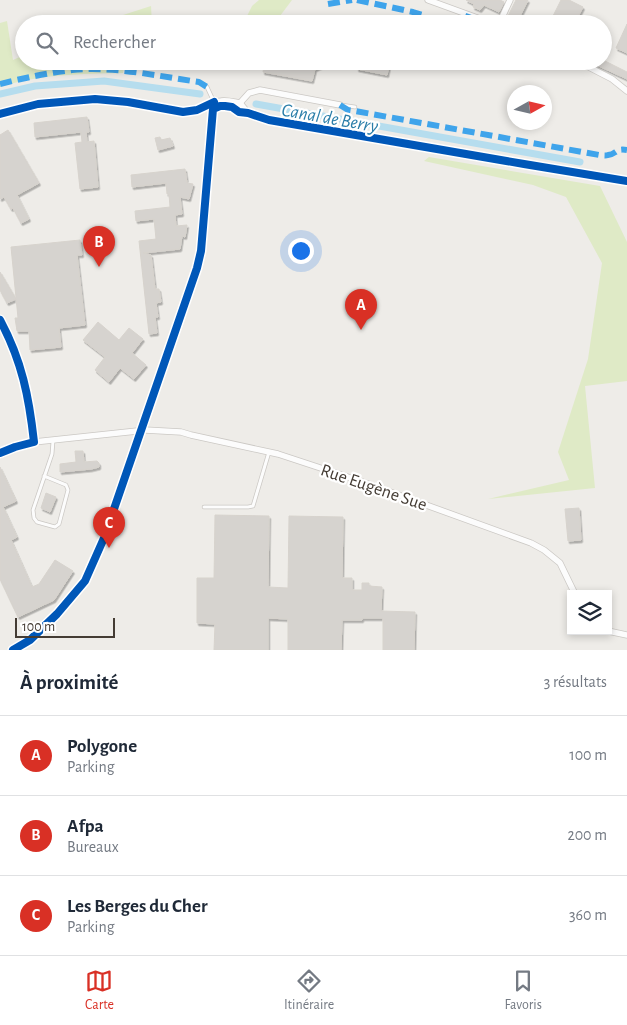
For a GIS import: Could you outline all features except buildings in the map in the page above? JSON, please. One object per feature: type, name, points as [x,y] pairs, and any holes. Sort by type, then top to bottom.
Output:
[{"type":"street","points":[[428,0],[469,15]]},
{"type":"street","points":[[503,15],[510,0]]},
{"type":"street","points":[[594,70],[612,79],[627,91]]},
{"type":"street","points":[[240,103],[250,93],[260,90],[340,105]]},
{"type":"street","points":[[0,114],[38,104],[94,99],[128,102],[183,112],[197,110],[222,100],[240,103],[248,113]]},
{"type":"street","points":[[0,320],[10,339],[21,368],[34,442]]},
{"type":"street","name":"Rue Eugène Sue","points":[[145,430],[181,432],[269,451],[360,481],[531,543],[544,550],[560,563],[573,590]]},
{"type":"street","points":[[0,453],[34,442],[137,431]]},
{"type":"street","points":[[612,632],[627,635]]},
{"type":"lane","points":[[207,87],[214,102]]},
{"type":"lane","points":[[340,105],[355,107]]},
{"type":"lane","points":[[44,476],[66,485],[68,490],[59,524],[55,527],[37,522],[34,518],[33,510],[44,476],[52,454],[53,440]]},
{"type":"lane","points":[[204,507],[253,506],[269,451]]},
{"type":"green space","points":[[259,0],[292,0],[281,15],[248,15],[252,6]]},
{"type":"green space","points":[[151,6],[152,15],[123,15]]},
{"type":"green space","points":[[7,21],[13,60],[15,59],[15,70],[124,70],[123,73],[45,77],[0,87],[0,23]]},
{"type":"green space","points":[[429,157],[600,186],[627,242],[627,381],[585,386],[595,488],[488,499],[569,480],[558,452],[588,359],[602,263],[566,197],[533,185],[424,161]]},
{"type":"waterway","name":"Canal de Berry","points":[[0,94],[35,86],[104,81],[200,94]]},
{"type":"waterway","name":"Canal de Berry","points":[[256,104],[580,162]]},
{"type":"marked path","points":[[328,4],[352,0]]},
{"type":"marked path","points":[[357,0],[423,15]]},
{"type":"marked path","points":[[0,84],[72,70]]},
{"type":"marked path","points":[[115,70],[199,82],[207,87]]},
{"type":"marked path","points":[[340,105],[348,110],[599,155],[611,154],[618,150],[627,150]]},
{"type":"cycle path","points":[[0,114],[38,104],[95,99],[128,102],[183,112],[197,110],[214,102]]},
{"type":"cycle path","points":[[13,650],[30,640],[57,614],[85,581],[104,538],[197,268],[201,251],[213,109],[220,106],[232,107],[239,112],[269,120],[627,181]]},
{"type":"cycle path","points":[[0,320],[8,335],[19,365],[30,410],[34,442],[0,453]]},
{"type":"place","name":"Afpa","points":[[99,267]]},
{"type":"place","name":"Polygone","points":[[361,330]]},
{"type":"place","name":"Les Berges du Cher","points":[[109,548]]}]
